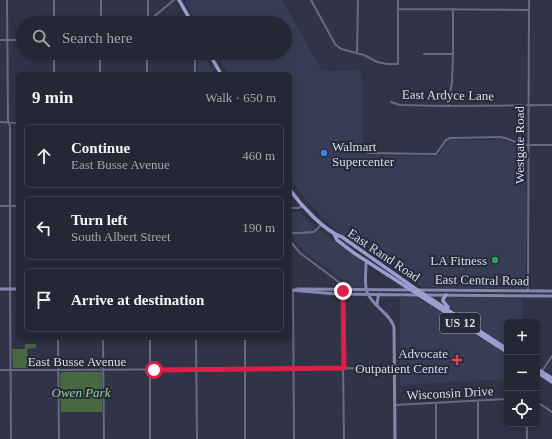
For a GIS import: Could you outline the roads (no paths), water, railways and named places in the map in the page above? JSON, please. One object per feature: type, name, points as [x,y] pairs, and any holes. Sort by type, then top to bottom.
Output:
[{"type":"main road","points":[[179,0],[188,16]]},
{"type":"main road","points":[[213,60],[220,72]]},
{"type":"main road","name":"East Rand Road","points":[[292,192],[322,224],[334,234],[339,242],[410,290],[419,293]]},
{"type":"main road","name":"East Rand Road","points":[[334,234],[342,237],[419,293]]},
{"type":"main road","points":[[367,261],[366,289],[368,294],[393,323],[395,439]]},
{"type":"main road","points":[[0,289],[16,289]]},
{"type":"main road","name":"East Central Road","points":[[292,290],[298,292],[366,289],[410,290]]},
{"type":"main road","name":"East Central Road","points":[[343,291],[380,294],[552,291]]},
{"type":"main road","name":"East Central Road","points":[[419,293],[446,295],[552,296]]},
{"type":"main road","name":"US 12","points":[[419,293],[460,317],[504,347]]},
{"type":"main road","name":"US 12","points":[[419,293],[504,350]]},
{"type":"main road","points":[[377,305],[380,294]]},
{"type":"main road","points":[[446,295],[443,302],[460,317]]},
{"type":"main road","points":[[540,371],[552,378]]},
{"type":"main road","points":[[540,374],[552,382]]},
{"type":"street","points":[[7,0],[8,122],[10,126],[11,439]]},
{"type":"street","points":[[54,0],[54,16]]},
{"type":"street","points":[[101,0],[101,16]]},
{"type":"street","points":[[148,0],[148,16]]},
{"type":"street","points":[[155,16],[174,0]]},
{"type":"street","points":[[311,0],[335,44],[341,49],[364,55],[377,62],[387,64],[398,64],[398,0]]},
{"type":"street","points":[[357,53],[358,0]]},
{"type":"street","name":"Westgate Road","points":[[528,0],[528,291]]},
{"type":"street","points":[[398,9],[528,10]]},
{"type":"street","points":[[448,106],[452,82],[453,9]]},
{"type":"street","points":[[0,40],[16,40]]},
{"type":"street","points":[[424,54],[453,54]]},
{"type":"street","points":[[54,60],[54,72]]},
{"type":"street","points":[[100,60],[100,72]]},
{"type":"street","points":[[147,72],[148,60]]},
{"type":"street","points":[[195,60],[195,72]]},
{"type":"street","name":"East Ardyce Lane","points":[[391,102],[400,105],[448,106],[552,105]]},
{"type":"street","points":[[0,122],[16,123]]},
{"type":"street","points":[[367,153],[436,154],[446,140],[450,138],[501,138],[508,139],[519,144],[552,145]]},
{"type":"street","points":[[0,206],[16,206]]},
{"type":"street","points":[[292,208],[304,206]]},
{"type":"street","points":[[292,233],[314,232],[322,224]]},
{"type":"street","points":[[292,244],[300,253],[340,283],[343,291],[344,439]]},
{"type":"street","points":[[292,329],[294,439]]},
{"type":"street","points":[[58,340],[59,439]]},
{"type":"street","points":[[103,340],[104,439]]},
{"type":"street","points":[[150,340],[150,439]]},
{"type":"street","points":[[196,340],[197,439]]},
{"type":"street","points":[[245,340],[245,439]]},
{"type":"street","points":[[542,371],[552,356]]},
{"type":"street","name":"East Busse Avenue","points":[[0,370],[394,368]]},
{"type":"street","name":"Wisconsin Drive","points":[[394,405],[504,399]]},
{"type":"street","points":[[478,401],[478,439]]},
{"type":"street","points":[[436,403],[436,439]]},
{"type":"street","points":[[540,404],[552,412]]},
{"type":"street","points":[[527,427],[527,439]]},
{"type":"place","name":"Walmart Supercenter","points":[[324,153]]},
{"type":"place","name":"LA Fitness","points":[[495,260]]},
{"type":"place","name":"Advocate Outpatient Center","points":[[457,360]]},
{"type":"park label","name":"Owen Park","points":[[81,392]]}]
